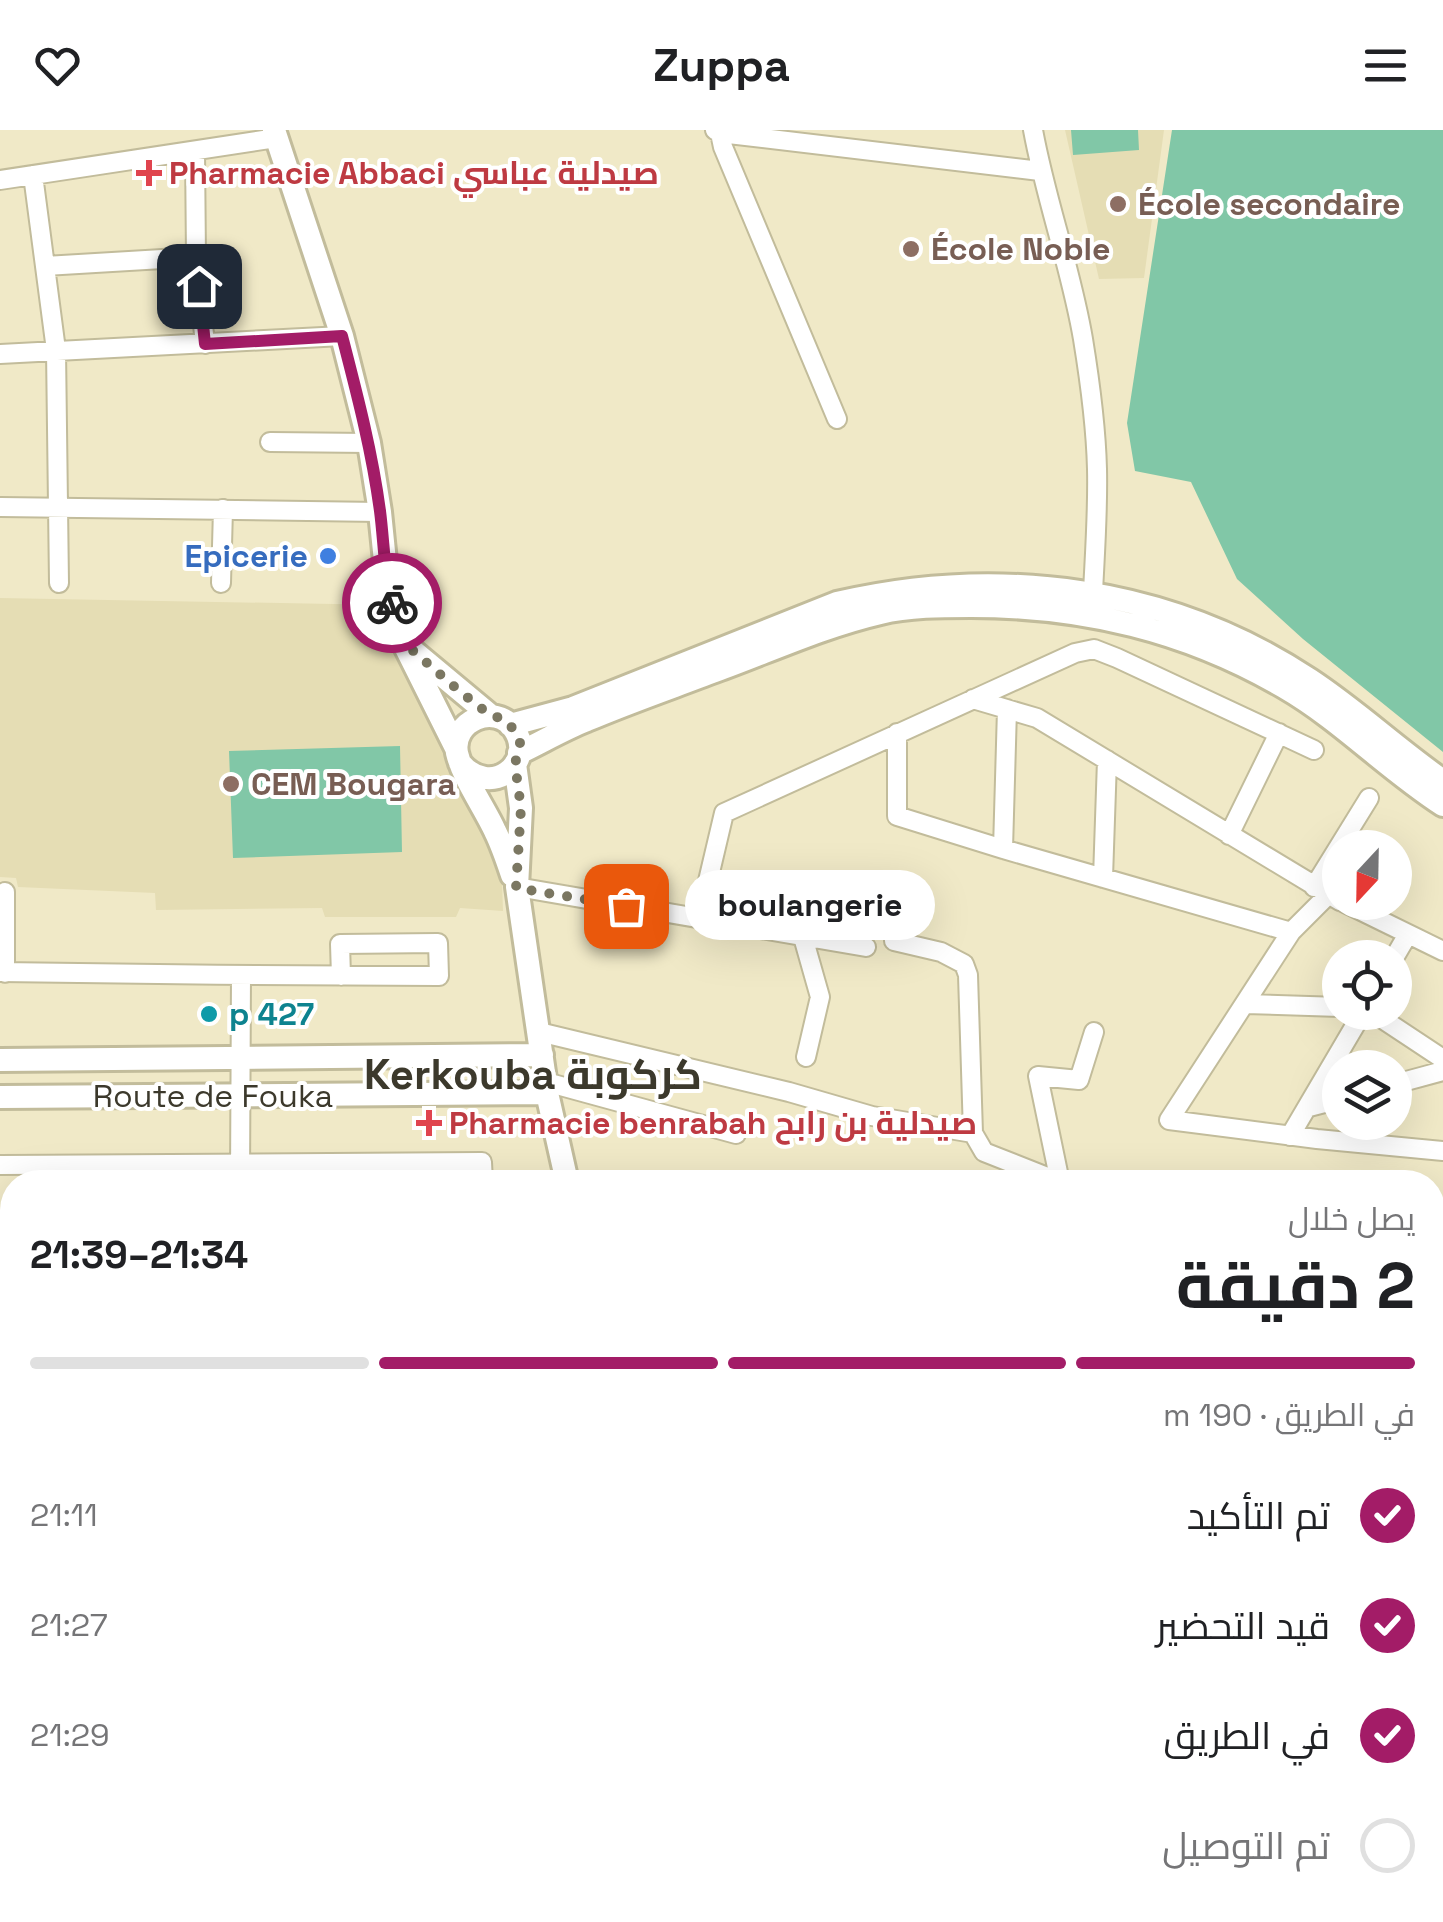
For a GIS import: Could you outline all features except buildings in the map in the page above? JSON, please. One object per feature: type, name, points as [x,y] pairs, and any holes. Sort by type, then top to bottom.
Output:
[{"type":"main road","points":[[275,134],[342,336],[369,443],[386,581],[403,642],[498,836],[516,888],[546,1088],[565,1170]]},
{"type":"main road","points":[[1443,781],[1328,693],[1280,661],[1232,636],[1184,616],[1093,592],[1019,585],[913,588],[838,603],[573,708],[501,720],[480,716],[462,728],[458,738],[458,756],[477,777],[498,777],[508,772],[517,758],[586,720],[838,625],[916,608],[1020,606],[1126,622],[1222,655],[1284,687],[1323,713],[1443,804]]},
{"type":"main road","points":[[403,642],[516,733],[520,743],[517,758],[521,808],[516,888]]},
{"type":"main road","name":"Route de Fouka","points":[[0,1060],[241,1058],[540,1044]]},
{"type":"main road","name":"Route de Fouka","points":[[0,1097],[546,1088]]},
{"type":"street","points":[[1032,130],[1082,336],[1091,398],[1097,469],[1093,592]]},
{"type":"street","points":[[836,419],[718,132],[793,135],[1040,171]]},
{"type":"street","points":[[0,180],[195,151],[275,134]]},
{"type":"street","points":[[195,151],[196,257],[205,344]]},
{"type":"street","points":[[33,174],[56,350],[59,583]]},
{"type":"street","points":[[45,266],[196,257]]},
{"type":"street","points":[[0,354],[342,336]]},
{"type":"street","points":[[270,442],[369,443]]},
{"type":"street","points":[[0,507],[380,512]]},
{"type":"street","points":[[222,509],[222,583]]},
{"type":"street","points":[[699,919],[724,813],[1075,653],[1094,650],[1314,750]]},
{"type":"street","points":[[972,699],[1037,718],[1322,891]]},
{"type":"street","points":[[1003,849],[1008,709]]},
{"type":"street","points":[[896,733],[897,816],[1291,932]]},
{"type":"street","points":[[1229,835],[1278,733]]},
{"type":"street","points":[[1103,878],[1107,760]]},
{"type":"street","points":[[1357,830],[1369,798]]},
{"type":"street","points":[[516,888],[866,946]]},
{"type":"street","points":[[4,892],[2,972],[242,976],[341,976],[439,976],[438,943],[340,944],[341,976]]},
{"type":"street","points":[[1322,904],[1291,932],[1169,1120],[1443,1150]]},
{"type":"street","points":[[894,908],[894,941],[942,952],[964,964],[968,975],[973,1133],[984,1152],[1030,1170]]},
{"type":"street","points":[[1380,920],[1443,951]]},
{"type":"street","points":[[1404,940],[1408,934]]},
{"type":"street","points":[[802,936],[820,998],[806,1057]]},
{"type":"street","points":[[240,1170],[242,976]]},
{"type":"street","points":[[1245,1004],[1322,1006]]},
{"type":"street","points":[[1290,1136],[1353,1030]]},
{"type":"street","points":[[1399,1030],[1443,1059]]},
{"type":"street","points":[[1058,1170],[1038,1076],[1080,1080],[1094,1032]]},
{"type":"street","points":[[540,1044],[788,1092],[872,1116],[973,1133]]},
{"type":"street","points":[[1412,1079],[1443,1071]]},
{"type":"street","points":[[546,1088],[736,1134]]},
{"type":"street","points":[[1309,1107],[1322,1104]]},
{"type":"street","points":[[306,1170],[482,1162],[482,1170]]},
{"type":"street","points":[[0,1166],[137,1170]]},
{"type":"shaded area","name":"École secondaire","points":[[1065,130],[1164,130],[1144,278],[1099,279]]},
{"type":"shaded area","name":"CEM Bougara","points":[[0,598],[387,605],[435,726],[495,859],[502,881],[503,911],[460,908],[456,917],[325,917],[322,908],[156,910],[155,893],[18,887],[16,878],[0,877]]},
{"type":"green space","points":[[1071,130],[1138,130],[1139,150],[1073,155]]},
{"type":"green space","points":[[1172,130],[1443,130],[1443,752],[1303,639],[1237,579],[1191,482],[1135,471],[1127,423]]},
{"type":"green space","points":[[400,746],[402,852],[233,858],[229,751]]},
{"type":"way so far","points":[[392,603],[403,642],[516,733],[520,743],[515,764],[521,808],[516,888],[626,906]]},
{"type":"place","name":"Pharmacie Abbaci صيدلية عباسي","points":[[149,173]]},
{"type":"place","name":"École secondaire","points":[[1118,204]]},
{"type":"place","name":"École Noble","points":[[911,249]]},
{"type":"place","name":"Epicerie","points":[[328,556]]},
{"type":"place","name":"CEM Bougara","points":[[231,784]]},
{"type":"place","name":"boulangerie","points":[[626,906]]},
{"type":"place","name":"p 427","points":[[209,1014]]},
{"type":"place","name":"Pharmacie benrabah صيدلية بن رابح","points":[[429,1123]]},
{"type":"district","name":"Kerkouba كركوبة","points":[[533,1074]]},
{"type":"route","points":[[199,286],[205,344],[342,336],[369,443],[392,603]]}]
